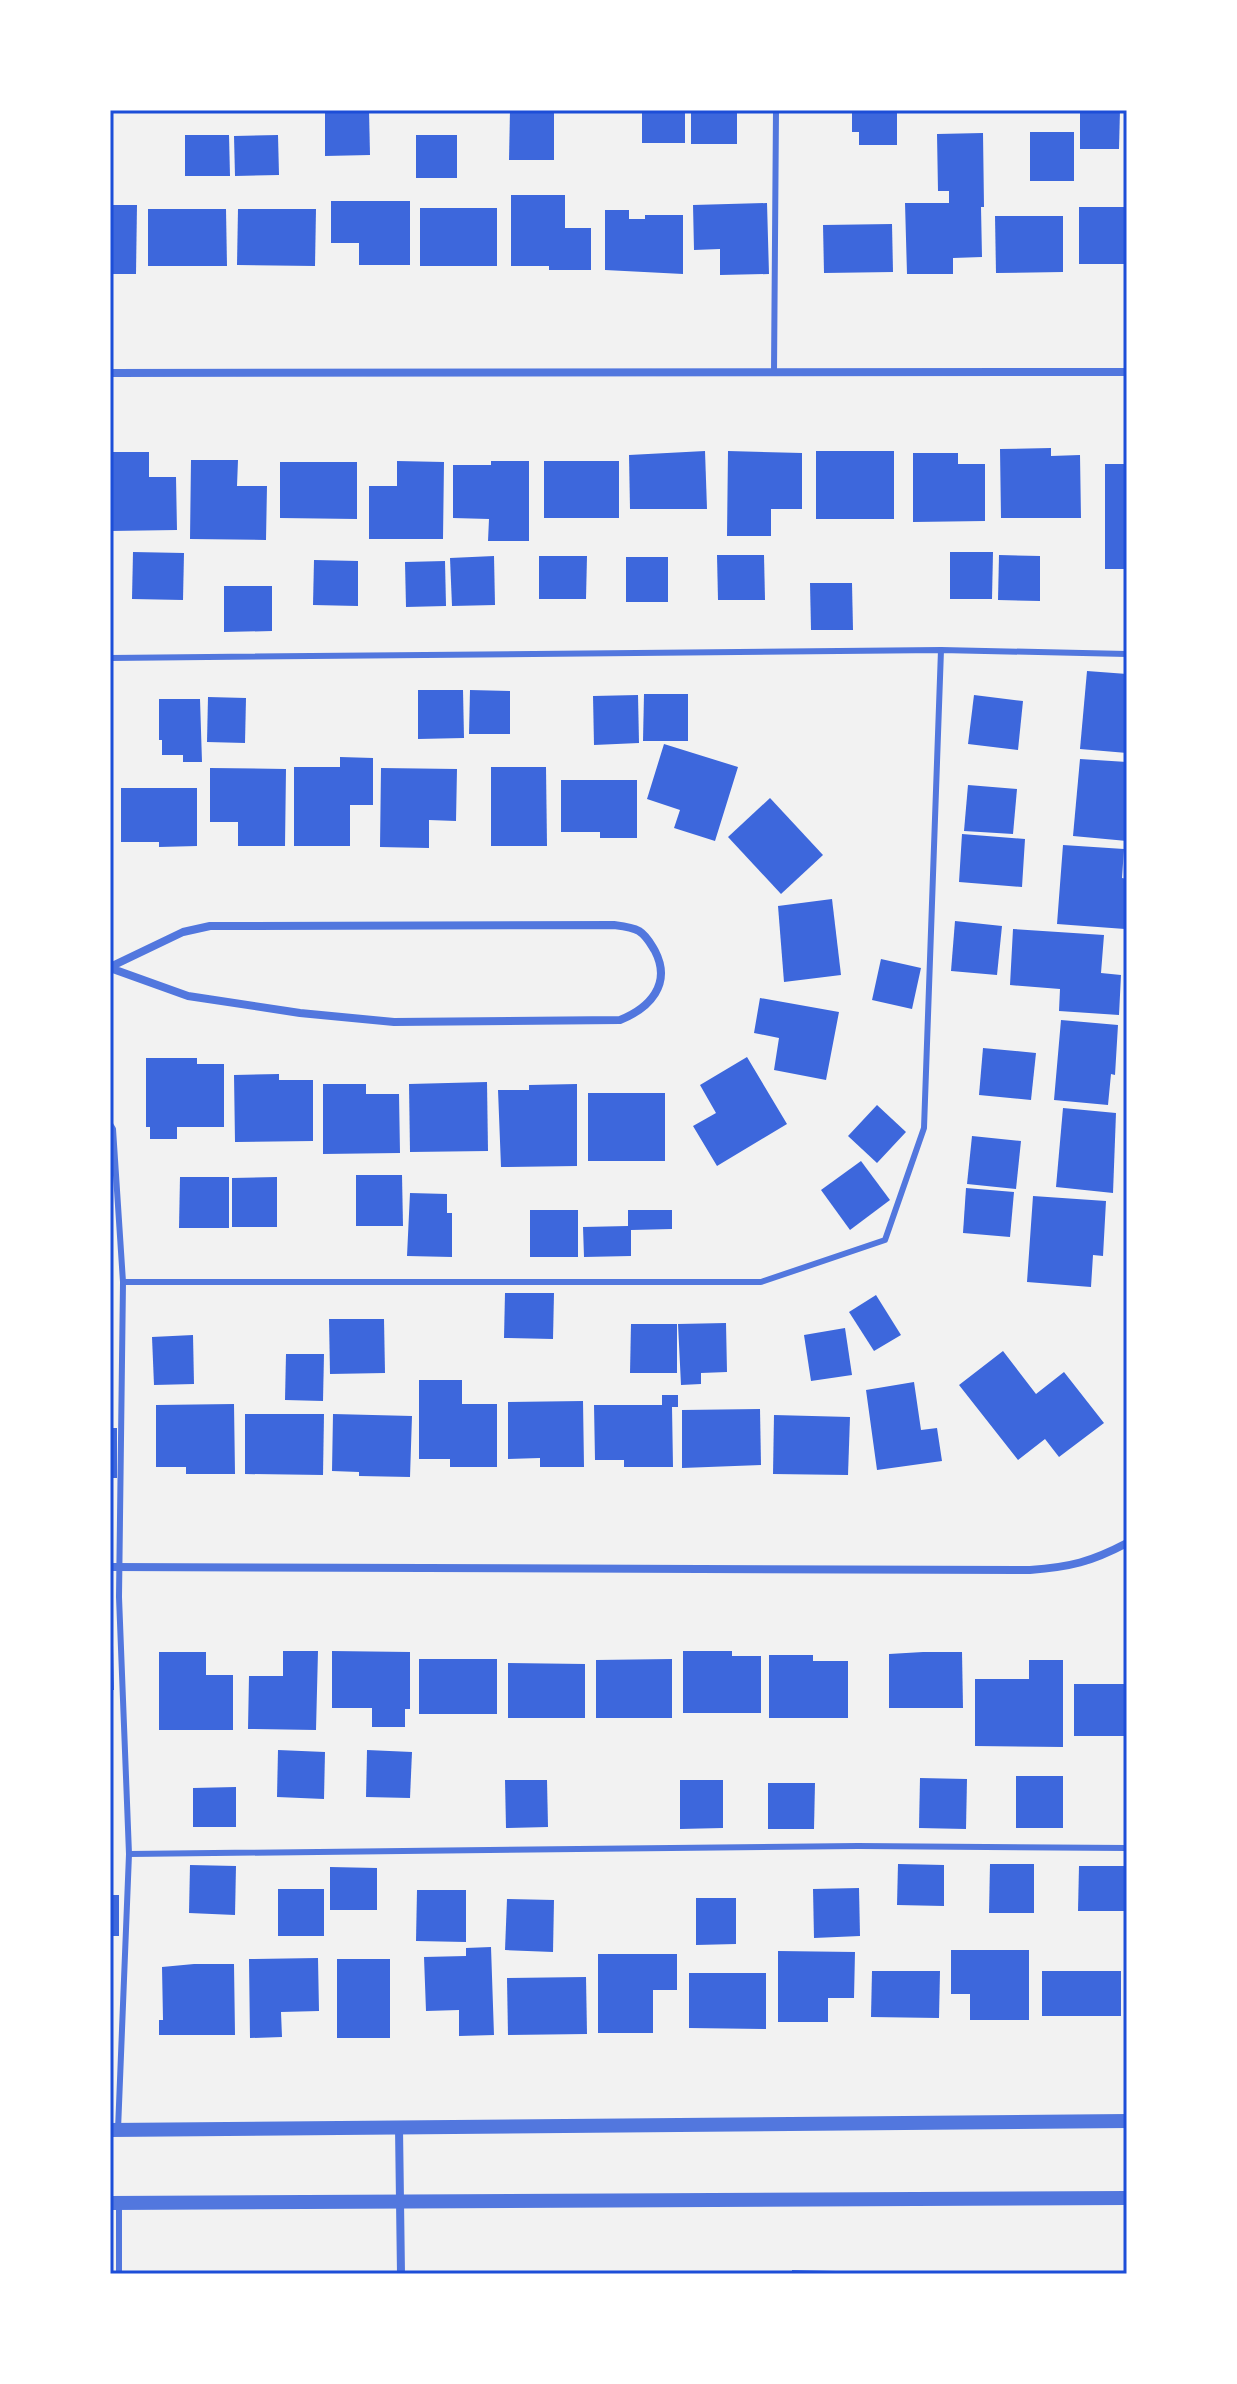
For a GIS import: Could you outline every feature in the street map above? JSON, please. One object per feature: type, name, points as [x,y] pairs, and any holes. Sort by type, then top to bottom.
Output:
[{"type":"street","points":[[110,373],[1127,372]]},
{"type":"street","points":[[614,925],[637,929],[649,940],[661,973],[658,987],[649,1002],[640,1012],[620,1020],[394,1022],[214,1002],[188,996],[110,967],[183,932],[210,926],[614,925]]},
{"type":"street","points":[[114,1567],[1030,1570],[1067,1567],[1098,1558],[1127,1543]]},
{"type":"street","points":[[114,2130],[1127,2121]]},
{"type":"street","points":[[399,2128],[401,2274]]},
{"type":"street","points":[[114,2203],[1127,2198]]},
{"type":"lane","points":[[774,372],[776,110]]},
{"type":"lane","points":[[110,658],[941,650],[1127,654]]},
{"type":"lane","points":[[123,1282],[761,1282],[885,1240],[924,1128],[941,650]]},
{"type":"lane","points":[[110,1124],[113,1129],[123,1282],[114,1567],[129,1854],[114,2130]]},
{"type":"lane","points":[[129,1854],[858,1846],[1127,1848]]},
{"type":"lane","points":[[114,2203],[119,2274]]},
{"type":"building","points":[[325,110],[369,110],[370,155],[325,156]]},
{"type":"building","points":[[510,110],[554,110],[554,160],[509,160]]},
{"type":"building","points":[[642,110],[685,110],[685,143],[642,143]]},
{"type":"building","points":[[691,110],[737,110],[737,144],[691,144]]},
{"type":"building","points":[[852,110],[897,110],[897,145],[859,145],[859,132],[852,132]]},
{"type":"building","points":[[1080,110],[1120,110],[1119,149],[1080,149]]},
{"type":"building","points":[[1030,132],[1074,132],[1074,181],[1030,181]]},
{"type":"building","points":[[983,133],[982,257],[953,258],[953,274],[907,274],[905,203],[949,203],[949,191],[938,191],[937,134]]},
{"type":"building","points":[[185,135],[229,135],[230,176],[185,176]]},
{"type":"building","points":[[278,135],[279,175],[235,176],[234,136]]},
{"type":"building","points":[[416,135],[457,135],[457,178],[416,178]]},
{"type":"building","points":[[511,195],[565,195],[565,228],[591,228],[591,270],[511,266]]},
{"type":"building","points":[[331,201],[410,201],[410,265],[359,265],[359,243],[331,243]]},
{"type":"building","points":[[767,203],[769,274],[720,275],[720,249],[694,250],[693,205]]},
{"type":"building","points":[[110,205],[137,205],[136,274],[110,274]]},
{"type":"building","points":[[1079,207],[1127,207],[1127,264],[1079,264]]},
{"type":"building","points":[[420,208],[497,208],[497,266],[420,266]]},
{"type":"building","points":[[148,209],[226,209],[227,266],[148,266]]},
{"type":"building","points":[[238,209],[316,209],[315,266],[237,265]]},
{"type":"building","points":[[605,210],[629,210],[629,219],[645,219],[645,215],[683,215],[683,274],[605,270]]},
{"type":"building","points":[[995,216],[1063,216],[1063,272],[996,273]]},
{"type":"building","points":[[892,224],[893,272],[824,273],[823,225]]},
{"type":"building","points":[[1051,448],[1051,456],[1080,455],[1081,518],[1001,518],[1000,449]]},
{"type":"building","points":[[705,451],[707,509],[630,509],[629,455]]},
{"type":"building","points":[[728,451],[802,453],[802,509],[771,509],[771,536],[727,536]]},
{"type":"building","points":[[816,451],[894,451],[894,519],[816,519]]},
{"type":"building","points":[[110,452],[149,452],[149,477],[176,477],[177,530],[110,531]]},
{"type":"building","points":[[913,453],[958,453],[958,464],[985,464],[985,521],[913,522]]},
{"type":"building","points":[[191,460],[238,460],[237,486],[267,486],[266,540],[190,539]]},
{"type":"building","points":[[397,461],[444,462],[443,539],[369,539],[369,486],[397,486]]},
{"type":"building","points":[[491,461],[529,461],[529,541],[488,541],[489,519],[453,518],[453,465],[491,465]]},
{"type":"building","points":[[544,461],[619,461],[619,518],[544,518]]},
{"type":"building","points":[[280,462],[357,462],[357,519],[280,518]]},
{"type":"building","points":[[1105,464],[1127,464],[1127,569],[1105,569]]},
{"type":"building","points":[[133,552],[184,553],[183,600],[132,599]]},
{"type":"building","points":[[950,552],[993,552],[992,599],[950,599]]},
{"type":"building","points":[[717,555],[764,555],[765,600],[718,600]]},
{"type":"building","points":[[999,555],[1040,556],[1040,601],[998,600]]},
{"type":"building","points":[[494,556],[495,605],[452,606],[450,558]]},
{"type":"building","points":[[539,556],[587,556],[586,599],[539,599]]},
{"type":"building","points":[[626,557],[668,557],[668,602],[626,602]]},
{"type":"building","points":[[314,560],[358,561],[358,606],[313,605]]},
{"type":"building","points":[[445,561],[446,606],[406,607],[405,562]]},
{"type":"building","points":[[810,583],[852,583],[853,630],[811,630]]},
{"type":"building","points":[[224,586],[272,586],[272,631],[224,632]]},
{"type":"building","points":[[1087,671],[1127,674],[1127,753],[1080,749]]},
{"type":"building","points":[[418,690],[463,690],[464,738],[418,739]]},
{"type":"building","points":[[470,690],[510,691],[510,734],[469,734]]},
{"type":"building","points":[[644,694],[688,694],[688,741],[643,741]]},
{"type":"building","points":[[638,695],[639,743],[594,745],[593,696]]},
{"type":"building","points":[[974,695],[1023,701],[1018,750],[968,744]]},
{"type":"building","points":[[208,697],[246,698],[245,743],[207,742]]},
{"type":"building","points":[[159,699],[200,699],[202,762],[183,762],[183,755],[162,755]]},
{"type":"building","points":[[664,744],[738,767],[715,841],[674,828],[680,810],[647,799]]},
{"type":"building","points":[[340,757],[373,758],[373,805],[350,805],[350,846],[294,846],[294,767],[340,767]]},
{"type":"building","points":[[1080,759],[1127,762],[1127,841],[1073,836]]},
{"type":"building","points":[[491,767],[546,767],[547,846],[491,846]]},
{"type":"building","points":[[210,768],[286,769],[285,846],[238,846],[238,822],[210,822]]},
{"type":"building","points":[[381,768],[457,769],[456,821],[429,820],[429,848],[380,847]]},
{"type":"building","points":[[561,780],[637,780],[637,838],[600,838],[600,832],[561,832]]},
{"type":"building","points":[[968,785],[1017,789],[1013,834],[964,831]]},
{"type":"building","points":[[121,788],[197,788],[197,846],[159,847],[159,842],[121,842]]},
{"type":"building","points":[[770,798],[823,855],[781,894],[728,837]]},
{"type":"building","points":[[962,834],[1025,839],[1022,887],[959,882]]},
{"type":"building","points":[[1063,845],[1124,849],[1122,878],[1127,879],[1125,929],[1057,924]]},
{"type":"building","points":[[832,899],[841,975],[784,982],[778,906]]},
{"type":"building","points":[[955,921],[1002,926],[997,975],[951,971]]},
{"type":"building","points":[[1013,929],[1104,935],[1101,973],[1121,975],[1119,1015],[1059,1011],[1060,989],[1010,985]]},
{"type":"building","points":[[881,959],[921,968],[912,1009],[872,1000]]},
{"type":"building","points":[[760,998],[839,1012],[826,1080],[774,1070],[779,1038],[754,1033]]},
{"type":"building","points":[[1061,1020],[1118,1025],[1115,1075],[1111,1074],[1108,1105],[1054,1100]]},
{"type":"building","points":[[983,1048],[1036,1053],[1031,1100],[979,1095]]},
{"type":"building","points":[[747,1057],[787,1124],[717,1166],[693,1126],[716,1113],[700,1085]]},
{"type":"building","points":[[146,1058],[197,1058],[197,1064],[224,1064],[224,1127],[177,1127],[177,1139],[150,1139],[150,1127],[146,1127]]},
{"type":"building","points":[[279,1074],[279,1080],[313,1080],[313,1141],[235,1142],[234,1075]]},
{"type":"building","points":[[487,1082],[488,1151],[410,1152],[409,1084]]},
{"type":"building","points":[[323,1084],[366,1084],[366,1094],[399,1094],[400,1153],[323,1154]]},
{"type":"building","points":[[577,1084],[577,1166],[501,1167],[498,1090],[529,1090],[529,1085]]},
{"type":"building","points":[[588,1093],[665,1093],[665,1161],[588,1161]]},
{"type":"building","points":[[877,1105],[906,1132],[877,1163],[848,1136]]},
{"type":"building","points":[[1063,1108],[1116,1113],[1113,1193],[1056,1187]]},
{"type":"building","points":[[972,1136],[1021,1141],[1016,1189],[967,1184]]},
{"type":"building","points":[[861,1161],[890,1200],[850,1230],[821,1190]]},
{"type":"building","points":[[356,1175],[402,1175],[403,1226],[356,1226]]},
{"type":"building","points":[[180,1177],[229,1177],[229,1228],[179,1228]]},
{"type":"building","points":[[277,1177],[277,1227],[232,1227],[232,1178]]},
{"type":"building","points":[[966,1188],[1014,1192],[1010,1237],[963,1233]]},
{"type":"building","points":[[410,1193],[447,1194],[447,1213],[452,1213],[452,1257],[407,1256]]},
{"type":"building","points":[[1033,1196],[1106,1201],[1103,1256],[1093,1255],[1091,1287],[1027,1282]]},
{"type":"building","points":[[530,1210],[578,1210],[578,1257],[530,1257]]},
{"type":"building","points":[[628,1210],[672,1210],[672,1229],[631,1230],[631,1256],[584,1257],[583,1227],[628,1226]]},
{"type":"building","points":[[505,1293],[554,1293],[553,1339],[504,1338]]},
{"type":"building","points":[[876,1295],[901,1335],[874,1351],[849,1312]]},
{"type":"building","points":[[329,1319],[384,1319],[385,1373],[330,1374]]},
{"type":"building","points":[[726,1323],[727,1372],[701,1373],[701,1384],[681,1385],[678,1324]]},
{"type":"building","points":[[631,1324],[677,1324],[677,1373],[630,1373]]},
{"type":"building","points":[[845,1328],[852,1375],[811,1381],[804,1335]]},
{"type":"building","points":[[193,1335],[194,1384],[154,1385],[152,1337]]},
{"type":"building","points":[[1003,1351],[1036,1394],[1064,1372],[1104,1423],[1059,1457],[1045,1439],[1018,1460],[959,1385]]},
{"type":"building","points":[[286,1354],[324,1354],[323,1401],[285,1400]]},
{"type":"building","points":[[419,1380],[462,1380],[462,1404],[497,1404],[497,1467],[450,1467],[450,1459],[419,1459]]},
{"type":"building","points":[[914,1382],[921,1430],[937,1428],[942,1461],[877,1470],[866,1390]]},
{"type":"building","points":[[662,1395],[678,1395],[678,1407],[672,1407],[673,1467],[624,1467],[624,1460],[595,1460],[594,1405],[662,1405]]},
{"type":"building","points":[[583,1401],[584,1467],[540,1467],[540,1458],[508,1459],[508,1402]]},
{"type":"building","points":[[234,1404],[235,1474],[186,1474],[186,1467],[156,1467],[156,1405]]},
{"type":"building","points":[[760,1409],[761,1465],[682,1468],[682,1410]]},
{"type":"building","points":[[245,1414],[324,1414],[323,1475],[245,1474]]},
{"type":"building","points":[[333,1414],[412,1416],[410,1477],[359,1476],[359,1472],[332,1471]]},
{"type":"building","points":[[774,1415],[850,1417],[848,1475],[773,1474]]},
{"type":"building","points":[[110,1428],[117,1428],[117,1478],[110,1478]]},
{"type":"building","points":[[110,1645],[113,1645],[114,1690],[110,1690]]},
{"type":"building","points":[[283,1651],[318,1651],[316,1730],[248,1729],[249,1676],[283,1676]]},
{"type":"building","points":[[332,1651],[410,1652],[410,1709],[405,1709],[405,1727],[372,1727],[372,1708],[332,1708]]},
{"type":"building","points":[[683,1651],[732,1651],[732,1656],[761,1656],[761,1713],[683,1713]]},
{"type":"building","points":[[159,1652],[206,1652],[206,1675],[233,1675],[233,1730],[159,1730]]},
{"type":"building","points":[[962,1652],[963,1708],[889,1708],[889,1654]]},
{"type":"building","points":[[769,1655],[813,1655],[813,1661],[848,1661],[848,1718],[769,1718]]},
{"type":"building","points":[[419,1659],[497,1659],[497,1714],[419,1714]]},
{"type":"building","points":[[672,1659],[672,1718],[596,1718],[596,1660]]},
{"type":"building","points":[[1029,1660],[1063,1660],[1063,1747],[975,1746],[975,1679],[1029,1679]]},
{"type":"building","points":[[508,1663],[585,1664],[585,1718],[508,1718]]},
{"type":"building","points":[[1074,1684],[1127,1684],[1127,1736],[1074,1736]]},
{"type":"building","points":[[278,1750],[325,1752],[324,1799],[277,1797]]},
{"type":"building","points":[[367,1750],[412,1752],[410,1798],[366,1797]]},
{"type":"building","points":[[1016,1776],[1063,1776],[1063,1828],[1016,1828]]},
{"type":"building","points":[[920,1778],[967,1779],[966,1829],[919,1828]]},
{"type":"building","points":[[505,1780],[547,1780],[548,1827],[506,1828]]},
{"type":"building","points":[[680,1780],[723,1780],[723,1828],[680,1829]]},
{"type":"building","points":[[768,1783],[815,1783],[814,1829],[768,1829]]},
{"type":"building","points":[[236,1787],[236,1827],[193,1827],[193,1788]]},
{"type":"building","points":[[898,1864],[944,1865],[944,1906],[897,1905]]},
{"type":"building","points":[[990,1864],[1034,1864],[1034,1913],[989,1913]]},
{"type":"building","points":[[190,1865],[236,1866],[235,1915],[189,1913]]},
{"type":"building","points":[[1079,1866],[1126,1866],[1125,1911],[1078,1911]]},
{"type":"building","points":[[330,1867],[377,1868],[377,1910],[330,1910]]},
{"type":"building","points":[[859,1888],[860,1936],[814,1938],[813,1889]]},
{"type":"building","points":[[278,1889],[324,1889],[324,1936],[278,1936]]},
{"type":"building","points":[[417,1890],[466,1890],[466,1942],[416,1941]]},
{"type":"building","points":[[110,1895],[119,1895],[119,1936],[110,1936]]},
{"type":"building","points":[[696,1898],[736,1898],[736,1944],[696,1945]]},
{"type":"building","points":[[507,1899],[554,1900],[553,1952],[505,1950]]},
{"type":"building","points":[[491,1947],[494,2035],[459,2036],[459,2010],[426,2011],[424,1957],[466,1956],[466,1948]]},
{"type":"building","points":[[951,1950],[1029,1950],[1029,2020],[970,2020],[970,1994],[951,1994]]},
{"type":"building","points":[[778,1951],[855,1952],[854,1998],[828,1998],[828,2022],[778,2022]]},
{"type":"building","points":[[598,1954],[677,1954],[677,1990],[653,1990],[653,2033],[598,2033]]},
{"type":"building","points":[[318,1958],[319,2011],[281,2012],[282,2037],[250,2038],[249,1959]]},
{"type":"building","points":[[337,1959],[390,1959],[390,2038],[337,2038]]},
{"type":"building","points":[[234,1964],[235,2035],[159,2035],[159,2020],[163,2020],[162,1967]]},
{"type":"building","points":[[872,1971],[940,1971],[939,2018],[871,2017]]},
{"type":"building","points":[[1042,1971],[1121,1971],[1121,2016],[1042,2016]]},
{"type":"building","points":[[689,1973],[766,1973],[766,2029],[689,2028]]},
{"type":"building","points":[[586,1977],[587,2034],[508,2035],[507,1978]]},
{"type":"building","points":[[792,2270],[836,2271],[836,2274],[792,2274]]}]
